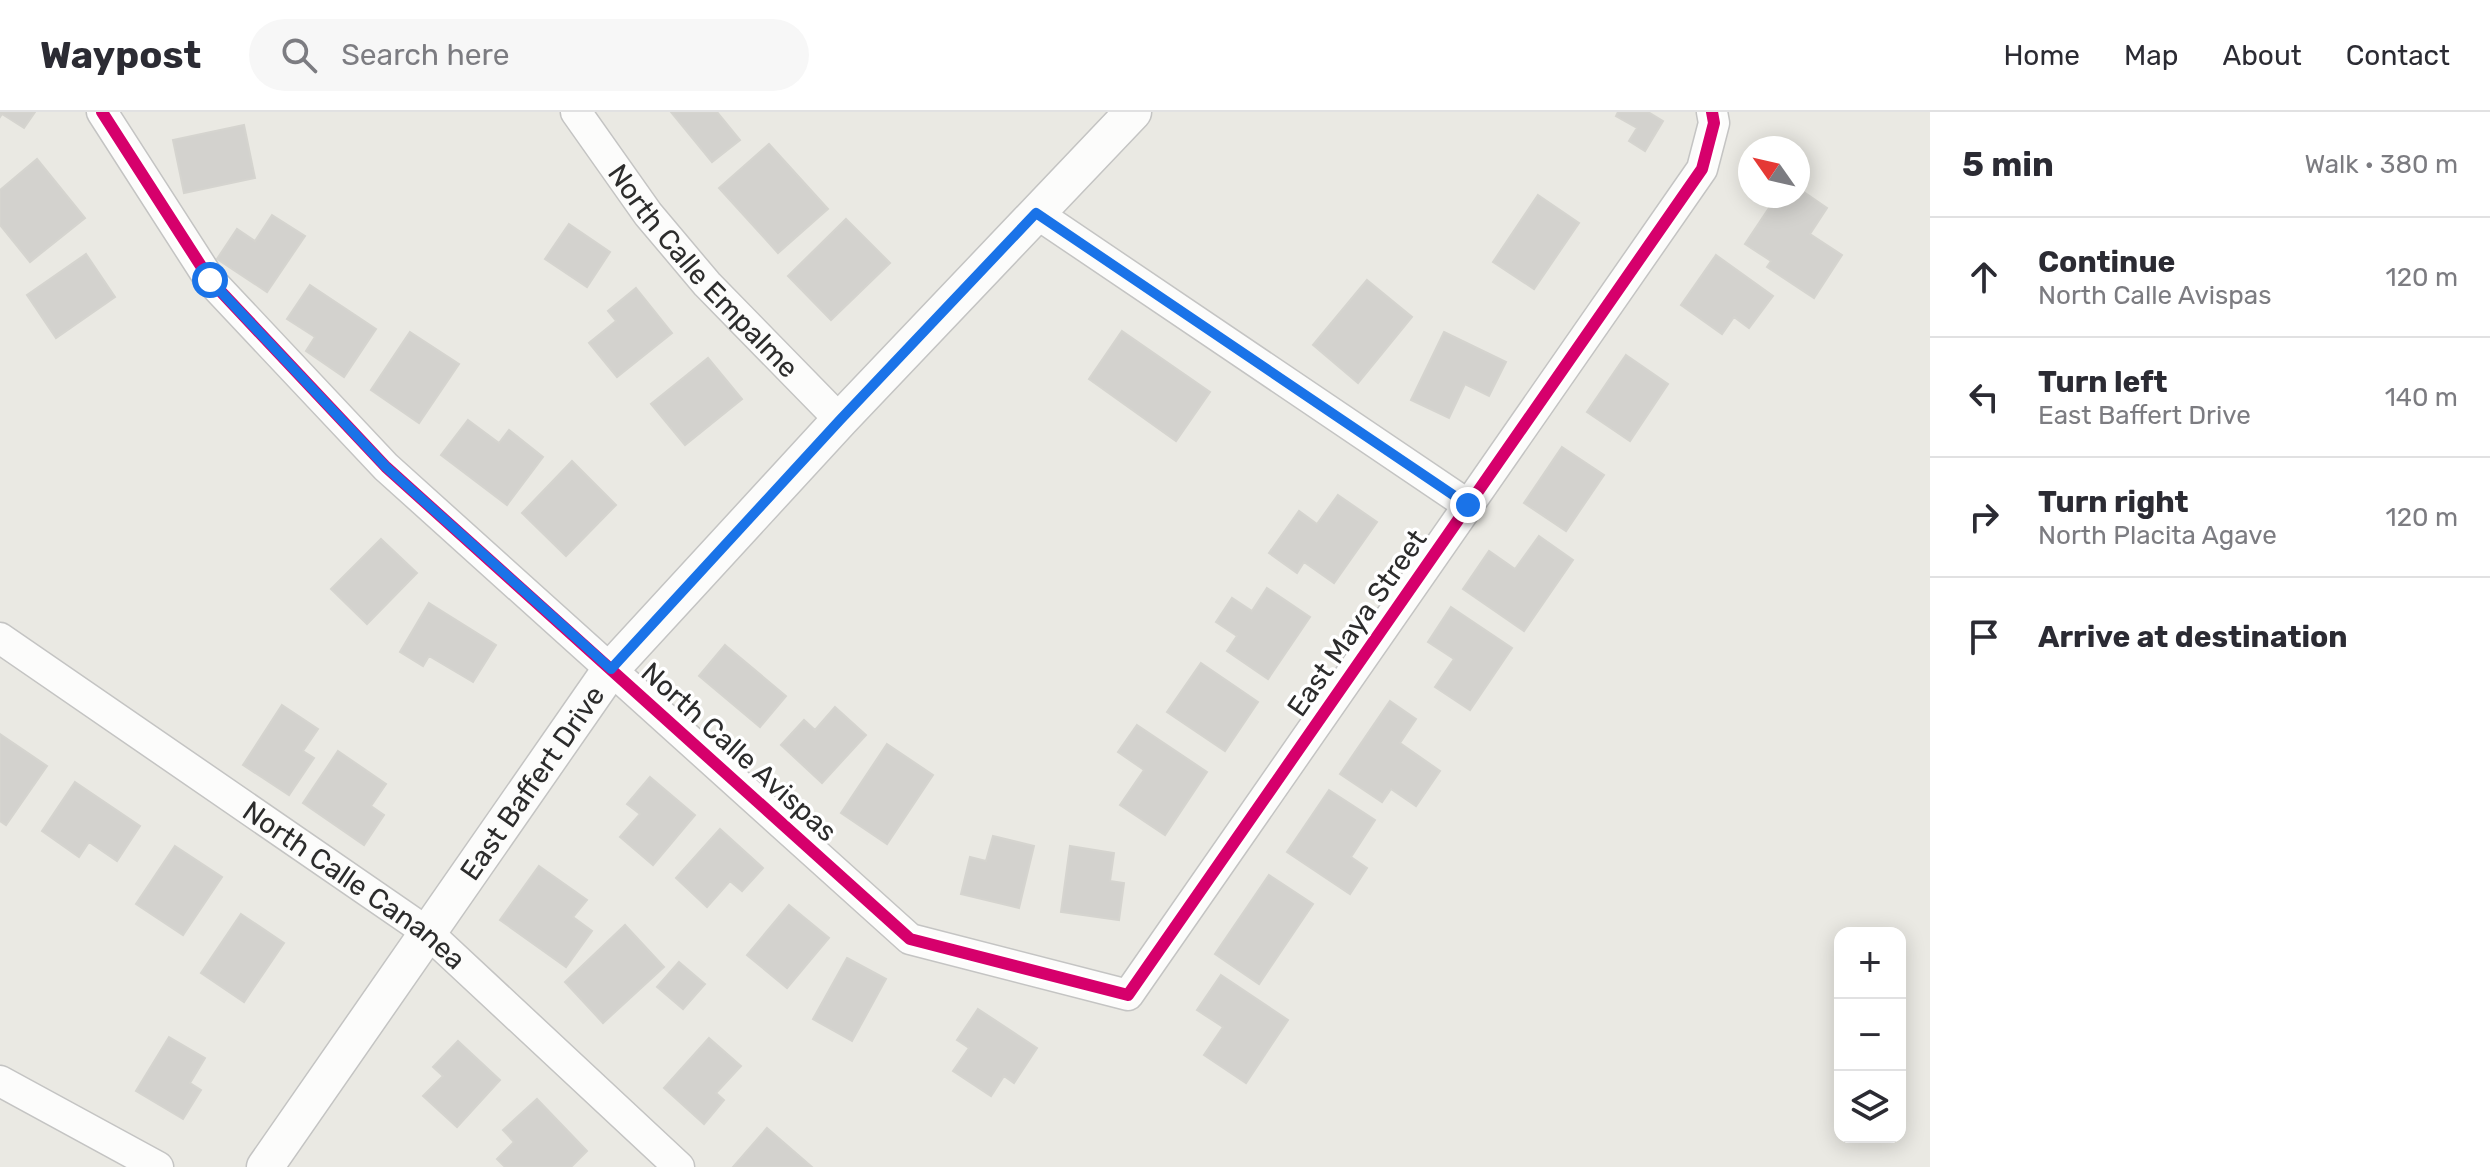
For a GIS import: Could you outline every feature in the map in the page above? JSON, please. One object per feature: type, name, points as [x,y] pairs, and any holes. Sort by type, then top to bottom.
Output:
[{"type":"street","name":"North Calle Avispas","points":[[102,112],[210,280],[386,467],[910,939],[1128,995]]},
{"type":"street","name":"North Calle Empalme","points":[[576,112],[648,214],[707,284],[840,420]]},
{"type":"street","name":"East Baffert Drive","points":[[265,1167],[611,669],[840,420],[1133,112]]},
{"type":"street","name":"East Maya Street","points":[[1128,995],[1702,169],[1714,123],[1712,112]]},
{"type":"street","points":[[1036,213],[1468,505]]},
{"type":"street","name":"North Calle Cananea","points":[[0,638],[427,932],[679,1167]]},
{"type":"street","points":[[0,1081],[158,1167]]},
{"type":"building","points":[[0,112],[35,112],[24,128],[2,114],[0,117]]},
{"type":"building","points":[[671,112],[717,112],[740,140],[712,162]]},
{"type":"building","points":[[1618,112],[1648,112],[1663,121],[1645,151],[1629,141],[1637,128],[1616,116]]},
{"type":"building","points":[[244,125],[255,178],[184,193],[173,140]]},
{"type":"building","points":[[769,144],[828,209],[778,253],[719,188]]},
{"type":"building","points":[[37,159],[85,218],[30,262],[0,225],[0,190]]},
{"type":"building","points":[[1538,195],[1579,223],[1534,289],[1493,262]]},
{"type":"building","points":[[1810,196],[1827,208],[1810,234],[1842,255],[1814,298],[1767,267],[1771,261],[1745,244],[1769,208],[1810,208]]},
{"type":"building","points":[[272,215],[305,236],[267,292],[217,259],[237,229],[255,241]]},
{"type":"building","points":[[846,219],[890,263],[831,320],[788,276]]},
{"type":"building","points":[[569,224],[610,252],[587,287],[545,259]]},
{"type":"building","points":[[86,254],[115,297],[56,338],[27,295]]},
{"type":"building","points":[[1716,255],[1773,296],[1749,328],[1734,317],[1722,334],[1681,305]]},
{"type":"building","points":[[1367,280],[1412,317],[1358,383],[1313,345]]},
{"type":"building","points":[[310,285],[376,329],[344,377],[306,351],[315,337],[287,319]]},
{"type":"building","points":[[636,288],[672,333],[617,377],[589,343],[616,321],[608,311]]},
{"type":"building","points":[[1122,331],[1210,392],[1176,441],[1089,379]]},
{"type":"building","points":[[410,332],[459,364],[419,423],[371,390]]},
{"type":"building","points":[[1444,332],[1506,362],[1489,396],[1465,384],[1449,418],[1411,400]]},
{"type":"building","points":[[1626,355],[1668,384],[1630,441],[1587,412]]},
{"type":"building","points":[[708,358],[742,399],[685,445],[651,404]]},
{"type":"building","points":[[468,420],[499,443],[509,430],[543,457],[507,505],[441,455]]},
{"type":"building","points":[[1562,447],[1604,475],[1566,531],[1524,503]]},
{"type":"building","points":[[572,461],[616,505],[566,556],[522,513]]},
{"type":"building","points":[[1338,495],[1377,522],[1334,583],[1304,562],[1297,573],[1269,553],[1299,511],[1317,524]]},
{"type":"building","points":[[1539,536],[1573,560],[1524,631],[1463,589],[1489,551],[1515,569]]},
{"type":"building","points":[[381,539],[417,573],[367,624],[331,589]]},
{"type":"building","points":[[1267,588],[1310,617],[1268,679],[1227,651],[1237,636],[1216,622],[1232,598],[1252,611]]},
{"type":"building","points":[[429,603],[496,645],[473,682],[429,656],[423,666],[400,652]]},
{"type":"building","points":[[1451,607],[1512,648],[1470,710],[1435,687],[1454,659],[1428,642]]},
{"type":"building","points":[[725,645],[786,696],[760,727],[699,676]]},
{"type":"building","points":[[1201,663],[1258,702],[1225,751],[1167,712]]},
{"type":"building","points":[[1390,701],[1416,719],[1400,743],[1440,771],[1416,806],[1391,789],[1382,802],[1340,774]]},
{"type":"building","points":[[282,705],[318,729],[303,751],[314,758],[289,795],[243,765]]},
{"type":"building","points":[[835,707],[866,735],[822,783],[781,745],[804,720],[815,730]]},
{"type":"building","points":[[1137,725],[1207,772],[1165,835],[1120,805],[1144,770],[1118,752]]},
{"type":"building","points":[[0,734],[47,766],[6,825],[0,821]]},
{"type":"building","points":[[887,744],[933,775],[887,844],[841,813]]},
{"type":"building","points":[[338,751],[386,784],[371,806],[384,815],[364,845],[303,803]]},
{"type":"building","points":[[650,777],[695,815],[653,865],[620,837],[640,814],[627,804]]},
{"type":"building","points":[[75,782],[140,826],[117,861],[89,842],[79,857],[42,831]]},
{"type":"building","points":[[1329,790],[1375,820],[1351,857],[1367,868],[1350,894],[1287,852]]},
{"type":"building","points":[[720,829],[763,868],[742,891],[730,881],[707,907],[676,878]]},
{"type":"building","points":[[993,836],[1034,846],[1019,908],[961,894],[970,857],[986,861]]},
{"type":"building","points":[[175,846],[222,877],[183,935],[136,904]]},
{"type":"building","points":[[1070,846],[1114,853],[1110,881],[1124,883],[1119,920],[1061,912]]},
{"type":"building","points":[[539,866],[587,900],[573,917],[592,931],[566,967],[500,920]]},
{"type":"building","points":[[1269,875],[1313,904],[1259,984],[1215,954]]},
{"type":"building","points":[[789,905],[829,938],[787,988],[747,955]]},
{"type":"building","points":[[241,914],[284,943],[244,1002],[201,973]]},
{"type":"building","points":[[625,925],[664,967],[603,1023],[565,982]]},
{"type":"building","points":[[847,958],[886,979],[852,1041],[813,1019]]},
{"type":"building","points":[[679,962],[705,984],[683,1009],[657,987]]},
{"type":"building","points":[[1221,975],[1288,1020],[1246,1083],[1204,1055],[1223,1027],[1197,1010]]},
{"type":"building","points":[[978,1009],[1037,1048],[1014,1083],[1004,1076],[991,1096],[953,1071],[969,1048],[957,1040]]},
{"type":"building","points":[[169,1037],[205,1058],[190,1083],[201,1090],[183,1119],[136,1091]]},
{"type":"building","points":[[709,1038],[741,1066],[716,1093],[724,1100],[704,1124],[664,1088]]},
{"type":"building","points":[[458,1041],[500,1080],[457,1127],[423,1096],[443,1076],[433,1067]]},
{"type":"building","points":[[537,1099],[587,1151],[571,1167],[505,1167],[497,1159],[514,1142],[503,1130]]},
{"type":"building","points":[[767,1128],[812,1167],[733,1167]]},
{"type":"cycle path","points":[[102,112],[210,280],[386,467],[910,939],[1128,995],[1702,169],[1714,123],[1712,112]]},
{"type":"route","points":[[210,280],[386,467],[611,669],[1036,213],[1468,505]]}]
